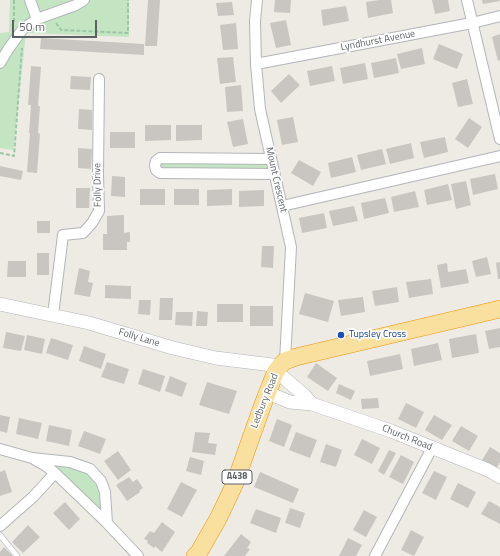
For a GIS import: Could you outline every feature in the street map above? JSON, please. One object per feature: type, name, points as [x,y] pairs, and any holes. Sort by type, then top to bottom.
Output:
[{"type":"highway","points":[[280,366],[296,357],[500,309]]},
{"type":"highway","name":"Ledbury Road","points":[[196,556],[219,518],[235,483],[263,404],[280,366]]},
{"type":"street","points":[[30,0],[37,19]]},
{"type":"street","points":[[0,63],[23,29],[37,19],[76,5],[84,0]]},
{"type":"street","name":"Mount Crescent","points":[[257,0],[255,21],[256,64],[260,109],[291,247],[280,366]]},
{"type":"street","points":[[467,0],[500,139]]},
{"type":"street","name":"Lyndhurst Avenue","points":[[256,64],[500,16]]},
{"type":"street","name":"Folly Drive","points":[[53,315],[63,235],[83,233],[99,212],[99,79]]},
{"type":"street","points":[[282,206],[500,156]]},
{"type":"street","points":[[271,159],[160,158],[156,161],[155,166],[156,170],[160,173],[274,174]]},
{"type":"street","name":"Folly Lane","points":[[0,304],[89,323],[173,348],[216,358],[280,366]]},
{"type":"street","name":"Church Road","points":[[280,366],[312,404]]},
{"type":"street","name":"Church Road","points":[[268,393],[290,402],[312,404],[390,431],[488,470],[500,477]]},
{"type":"street","points":[[375,556],[432,448]]},
{"type":"street","points":[[0,449],[32,458],[70,462],[90,469],[101,481],[105,492],[107,524]]},
{"type":"street","points":[[32,458],[46,466],[55,474],[138,556]]},
{"type":"street","points":[[0,526],[33,497],[55,474]]},
{"type":"lane","points":[[0,535],[17,556]]},
{"type":"path","points":[[14,0],[14,41]]},
{"type":"path","points":[[50,14],[61,30],[128,33],[128,0]]},
{"type":"path","points":[[0,153],[14,156],[23,29]]},
{"type":"green space","points":[[10,0],[129,0],[129,37],[26,33],[13,150],[0,148],[0,33],[9,32]]},
{"type":"green space","points":[[271,159],[274,174],[160,173],[156,161]]},
{"type":"green space","points":[[70,462],[101,481],[107,523],[46,466]]},
{"type":"building","points":[[148,0],[160,0],[157,46],[145,46]]},
{"type":"building","points":[[275,0],[291,0],[290,13],[274,12]]},
{"type":"building","points":[[391,0],[393,13],[368,18],[366,2]]},
{"type":"building","points":[[432,0],[448,0],[450,11],[435,14]]},
{"type":"building","points":[[482,0],[499,0],[500,1],[483,4]]},
{"type":"building","points":[[232,2],[234,15],[218,16],[216,3]]},
{"type":"building","points":[[346,6],[349,21],[323,26],[321,10]]},
{"type":"building","points":[[286,20],[291,45],[276,48],[270,23]]},
{"type":"building","points":[[236,23],[238,49],[223,50],[220,25]]},
{"type":"building","points":[[500,34],[500,60],[498,61],[492,37]]},
{"type":"building","points":[[41,38],[144,44],[144,55],[40,49]]},
{"type":"building","points":[[439,44],[463,54],[457,69],[433,59]]},
{"type":"building","points":[[422,48],[425,64],[401,69],[397,54]]},
{"type":"building","points":[[233,57],[236,82],[220,84],[217,58]]},
{"type":"building","points":[[396,58],[399,73],[374,78],[371,63]]},
{"type":"building","points":[[365,63],[368,79],[343,84],[340,68]]},
{"type":"building","points":[[31,66],[41,67],[38,106],[40,106],[38,133],[40,134],[37,173],[27,172],[31,105],[28,105]]},
{"type":"building","points":[[332,66],[335,81],[310,86],[307,71]]},
{"type":"building","points":[[289,74],[300,85],[281,103],[271,91]]},
{"type":"building","points":[[71,76],[91,77],[90,90],[70,89]]},
{"type":"building","points":[[467,79],[473,104],[458,107],[452,83]]},
{"type":"building","points":[[241,85],[243,111],[227,112],[225,87]]},
{"type":"building","points":[[79,109],[92,110],[92,130],[78,129]]},
{"type":"building","points":[[293,117],[298,142],[282,145],[277,120]]},
{"type":"building","points":[[469,118],[482,127],[468,148],[455,139]]},
{"type":"building","points":[[243,119],[248,144],[233,147],[227,122]]},
{"type":"building","points":[[145,125],[171,125],[171,140],[145,141]]},
{"type":"building","points":[[176,125],[202,125],[202,140],[176,141]]},
{"type":"building","points":[[110,132],[135,132],[135,148],[110,148]]},
{"type":"building","points":[[445,137],[448,152],[424,158],[420,142]]},
{"type":"building","points":[[411,143],[414,158],[390,164],[386,149]]},
{"type":"building","points":[[78,148],[92,149],[91,169],[78,168]]},
{"type":"building","points":[[382,149],[386,164],[361,170],[357,155]]},
{"type":"building","points":[[352,157],[356,172],[331,178],[328,163]]},
{"type":"building","points":[[299,160],[321,172],[313,186],[291,173]]},
{"type":"building","points":[[0,166],[23,171],[21,180],[0,176]]},
{"type":"building","points":[[495,174],[498,189],[473,195],[470,179]]},
{"type":"building","points":[[112,176],[125,177],[125,197],[111,196]]},
{"type":"building","points":[[466,181],[471,205],[456,209],[451,184]]},
{"type":"building","points":[[448,184],[452,200],[427,205],[424,190]]},
{"type":"building","points":[[76,188],[90,188],[89,208],[76,208]]},
{"type":"building","points":[[140,189],[165,189],[165,205],[140,205]]},
{"type":"building","points":[[174,189],[199,189],[199,205],[174,205]]},
{"type":"building","points":[[232,189],[232,205],[207,206],[207,190]]},
{"type":"building","points":[[264,190],[264,206],[239,207],[239,191]]},
{"type":"building","points":[[415,191],[419,207],[394,212],[391,197]]},
{"type":"building","points":[[385,198],[389,213],[364,219],[361,203]]},
{"type":"building","points":[[354,206],[358,221],[333,226],[329,211]]},
{"type":"building","points":[[324,213],[327,228],[302,233],[299,218]]},
{"type":"building","points":[[124,215],[124,233],[130,232],[130,242],[127,242],[127,250],[103,250],[103,234],[107,234],[107,216]]},
{"type":"building","points":[[37,221],[50,221],[50,233],[37,233]]},
{"type":"building","points":[[262,246],[274,246],[273,268],[261,267]]},
{"type":"building","points":[[37,253],[49,253],[49,275],[37,275]]},
{"type":"building","points":[[487,257],[491,274],[476,277],[472,261]]},
{"type":"building","points":[[8,261],[26,261],[26,277],[7,277]]},
{"type":"building","points":[[500,262],[500,279],[498,279],[496,263]]},
{"type":"building","points":[[447,263],[448,272],[466,269],[469,283],[441,288],[437,265]]},
{"type":"building","points":[[79,268],[90,271],[88,282],[93,283],[90,297],[74,294]]},
{"type":"building","points":[[431,279],[433,294],[409,298],[406,282]]},
{"type":"building","points":[[105,285],[131,286],[131,299],[105,298]]},
{"type":"building","points":[[397,287],[399,302],[375,306],[372,291]]},
{"type":"building","points":[[305,293],[334,301],[328,322],[299,314]]},
{"type":"building","points":[[363,297],[365,312],[341,316],[338,300]]},
{"type":"building","points":[[160,298],[173,298],[172,320],[159,320]]},
{"type":"building","points":[[139,300],[151,300],[150,315],[138,314]]},
{"type":"building","points":[[217,304],[243,304],[243,322],[217,322]]},
{"type":"building","points":[[250,306],[273,306],[273,326],[250,326]]},
{"type":"building","points":[[197,311],[208,312],[207,326],[196,326]]},
{"type":"building","points":[[176,312],[193,312],[192,326],[175,325]]},
{"type":"building","points":[[500,328],[500,347],[489,349],[485,331]]},
{"type":"building","points":[[6,332],[25,336],[21,351],[3,348]]},
{"type":"building","points":[[476,334],[479,353],[452,358],[449,339]]},
{"type":"building","points":[[27,335],[45,339],[42,354],[24,350]]},
{"type":"building","points":[[51,338],[73,345],[68,360],[46,353]]},
{"type":"building","points":[[438,343],[442,360],[414,366],[411,349]]},
{"type":"building","points":[[84,346],[106,354],[101,369],[79,361]]},
{"type":"building","points":[[400,354],[403,369],[370,376],[367,361]]},
{"type":"building","points":[[107,362],[129,369],[124,384],[101,377]]},
{"type":"building","points":[[316,363],[337,378],[328,391],[307,377]]},
{"type":"building","points":[[143,369],[165,376],[160,392],[138,384]]},
{"type":"building","points":[[170,376],[187,383],[182,397],[165,391]]},
{"type":"building","points":[[207,382],[237,391],[229,414],[199,405]]},
{"type":"building","points":[[339,384],[355,391],[351,400],[336,393]]},
{"type":"building","points":[[378,398],[379,408],[362,409],[361,399]]},
{"type":"building","points":[[406,403],[424,412],[416,428],[398,419]]},
{"type":"building","points":[[0,415],[10,417],[7,433],[0,431]]},
{"type":"building","points":[[434,415],[452,425],[442,440],[425,430]]},
{"type":"building","points":[[19,418],[42,423],[38,439],[16,434]]},
{"type":"building","points":[[277,419],[292,425],[284,447],[269,441]]},
{"type":"building","points":[[49,425],[72,430],[69,446],[46,441]]},
{"type":"building","points":[[461,426],[478,436],[469,451],[452,441]]},
{"type":"building","points":[[84,431],[106,439],[100,454],[78,446]]},
{"type":"building","points":[[195,432],[210,433],[208,443],[217,444],[215,455],[192,452]]},
{"type":"building","points":[[296,432],[317,440],[310,458],[289,450]]},
{"type":"building","points":[[362,439],[380,448],[372,464],[354,455]]},
{"type":"building","points":[[326,444],[342,450],[336,467],[320,462]]},
{"type":"building","points":[[490,447],[500,453],[500,462],[495,471],[481,462]]},
{"type":"building","points":[[389,450],[396,453],[384,475],[378,471]]},
{"type":"building","points":[[118,451],[131,470],[118,480],[104,461]]},
{"type":"building","points":[[401,455],[414,462],[403,484],[389,477]]},
{"type":"building","points":[[190,457],[204,461],[201,475],[186,471]]},
{"type":"building","points":[[5,470],[12,492],[0,496],[0,472]]},
{"type":"building","points":[[434,471],[447,477],[436,500],[422,493]]},
{"type":"building","points":[[260,472],[299,489],[293,503],[254,487]]},
{"type":"building","points":[[129,477],[133,482],[137,479],[143,488],[139,491],[140,492],[127,501],[116,485]]},
{"type":"building","points":[[181,482],[197,490],[182,517],[167,509]]},
{"type":"building","points":[[458,483],[476,492],[468,508],[450,499]]},
{"type":"building","points":[[489,501],[500,507],[500,524],[481,514]]},
{"type":"building","points":[[65,502],[80,519],[69,530],[53,513]]},
{"type":"building","points":[[290,508],[305,513],[300,528],[285,523]]},
{"type":"building","points":[[256,509],[281,518],[276,533],[250,523]]},
{"type":"building","points":[[364,510],[377,517],[366,537],[353,530]]},
{"type":"building","points":[[162,522],[175,532],[162,552],[155,546],[154,548],[147,543],[148,541],[144,539],[150,531],[154,533]]},
{"type":"building","points":[[28,525],[40,537],[23,553],[12,542]]},
{"type":"building","points":[[411,530],[424,537],[414,556],[401,550]]},
{"type":"building","points":[[241,534],[251,542],[247,548],[250,549],[245,556],[224,556]]},
{"type":"building","points":[[348,538],[362,545],[356,556],[339,556]]},
{"type":"building","points":[[4,547],[13,556],[0,556],[0,552]]},
{"type":"place","name":"Tupsley Cross","points":[[341,335]]}]
